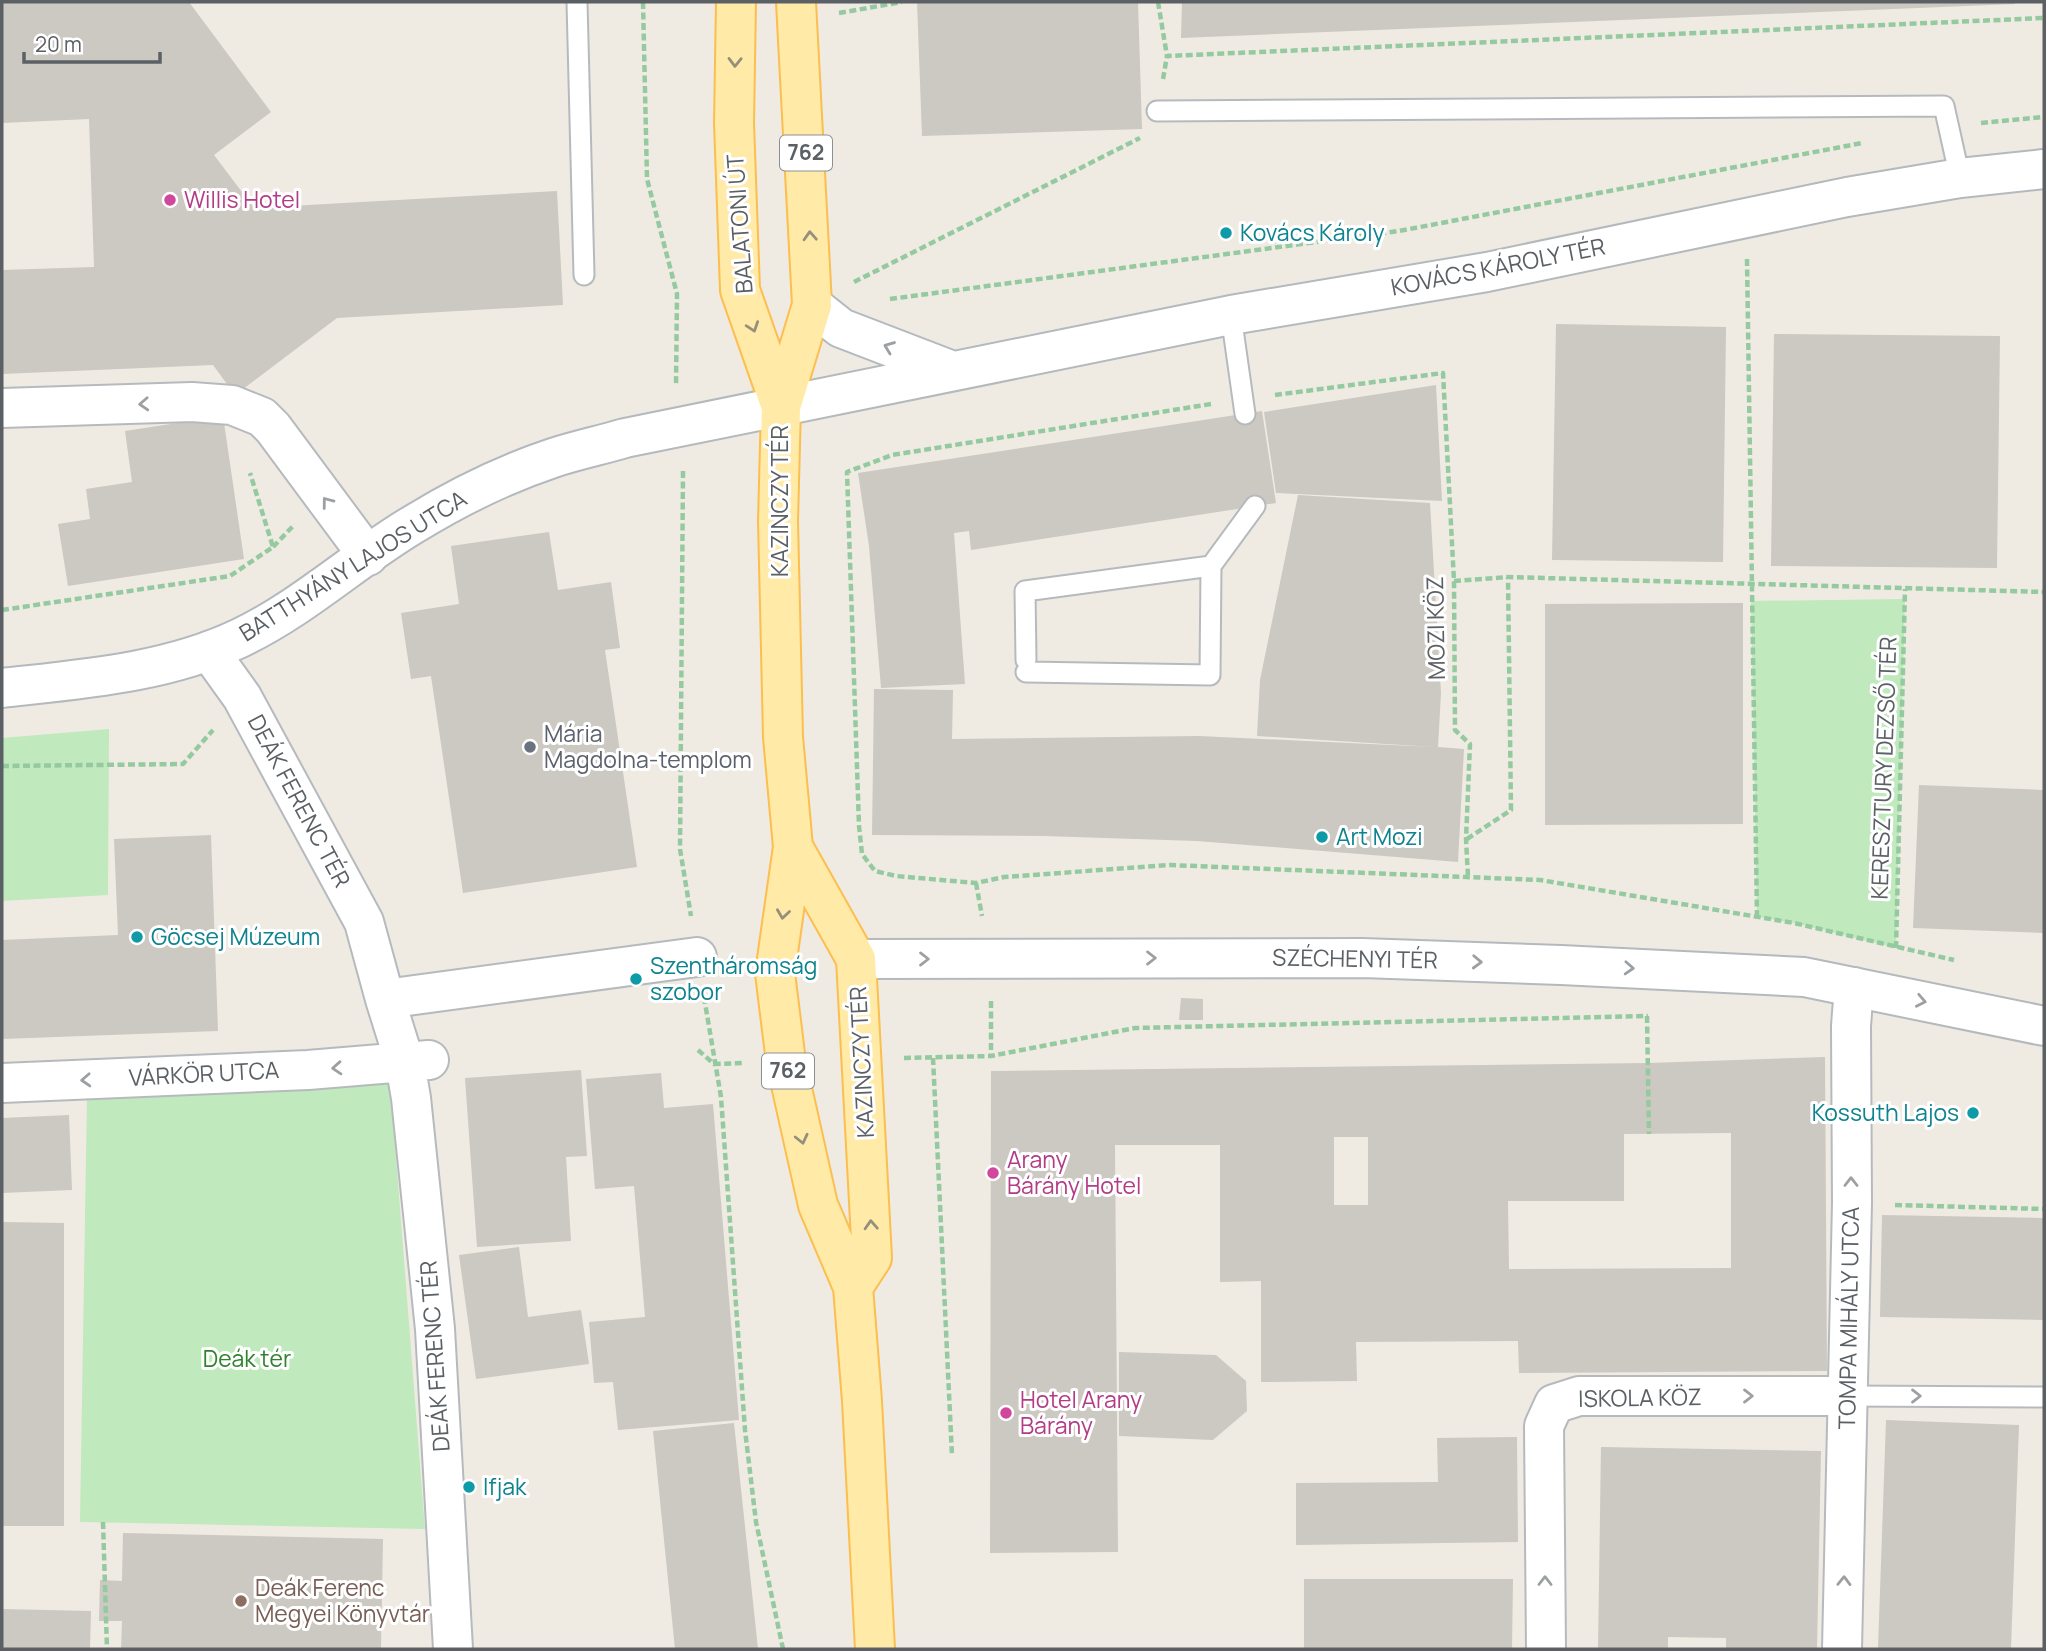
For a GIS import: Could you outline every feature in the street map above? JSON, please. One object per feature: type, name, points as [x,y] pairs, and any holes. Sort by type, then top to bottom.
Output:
[{"type":"main road","name":"BALATONI ÚT","points":[[736,2],[734,123],[740,290],[781,407]]},
{"type":"main road","name":"762","points":[[781,407],[813,305],[796,2]]},
{"type":"main road","name":"KAZINCZY TÉR","points":[[781,407],[778,522],[783,737],[793,847],[775,973],[786,1062],[818,1205],[853,1287],[863,1415],[875,1649]]},
{"type":"main road","name":"KAZINCZY TÉR","points":[[793,847],[856,959],[872,1258],[853,1287]]},
{"type":"street","name":"KOVÁCS KÁROLY TÉR","points":[[781,407],[1231,314],[1487,272],[1847,197],[1960,178],[2044,169]]},
{"type":"street","points":[[813,305],[841,328],[953,371]]},
{"type":"street","points":[[2,408],[192,402],[232,405],[250,411],[262,417],[273,428],[368,556]]},
{"type":"street","name":"BATTHYÁNY LAJOS UTCA","points":[[2,688],[143,670],[209,651],[242,637],[294,607],[412,525],[495,481],[554,458],[625,438],[781,407]]},
{"type":"street","name":"DEÁK FERENC TÉR","points":[[209,651],[242,697],[364,922],[384,999],[419,1061],[411,1098],[435,1329],[453,1649]]},
{"type":"street","points":[[384,999],[697,957]]},
{"type":"street","name":"SZÉCHENYI TÉR","points":[[856,959],[1376,958],[1804,977],[2044,1026]]},
{"type":"street","name":"TOMPA MIHÁLY UTCA","points":[[1842,1649],[1852,1203],[1851,1026],[1854,987]]},
{"type":"street","name":"VÁRKÖR UTCA","points":[[2,1083],[308,1070],[419,1061]]},
{"type":"street","name":"ISKOLA KÖZ","points":[[1546,1649],[1544,1426],[1554,1404],[1579,1396],[1847,1396]]},
{"type":"lane","points":[[577,2],[584,275]]},
{"type":"lane","points":[[1157,111],[1944,106],[1960,178]]},
{"type":"lane","points":[[1231,314],[1244,406]]},
{"type":"lane","points":[[1211,566],[1025,591],[1026,666],[1210,675],[1211,566],[1255,506]]},
{"type":"lane","points":[[1847,1396],[2044,1397]]},
{"type":"path","points":[[643,2],[647,179],[677,293],[675,372],[679,428]]},
{"type":"path","points":[[838,13],[902,2]]},
{"type":"path","points":[[850,284],[1147,135],[1157,111],[1167,56],[1158,2]]},
{"type":"path","points":[[1167,56],[2044,18]]},
{"type":"path","points":[[1950,126],[2044,117]]},
{"type":"path","points":[[891,300],[1399,230],[1870,142]]},
{"type":"path","points":[[1749,217],[1747,257],[1757,916]]},
{"type":"path","name":"MOZI KÖZ","points":[[1244,406],[1443,373],[1454,581],[1455,730],[1470,744],[1466,839],[1468,877]]},
{"type":"path","points":[[1244,406],[892,455],[847,472],[859,826],[862,854],[875,871],[896,876],[976,883],[1004,877],[1170,865],[1540,880],[1794,923],[1964,962]]},
{"type":"path","points":[[2,610],[230,576],[273,547],[247,461]]},
{"type":"path","points":[[684,483],[680,849],[721,1097],[745,1430],[756,1522],[783,1649]]},
{"type":"path","points":[[1466,839],[1511,810],[1508,577]]},
{"type":"path","points":[[1454,581],[1508,577],[2044,592]]},
{"type":"path","name":"KERESZTURY DEZSŐ TÉR","points":[[1896,948],[1905,589]]},
{"type":"path","points":[[2,766],[183,764],[242,697]]},
{"type":"path","points":[[991,958],[992,1056]]},
{"type":"path","points":[[1647,1016],[1649,1134]]},
{"type":"path","points":[[951,1456],[933,1058],[992,1056],[1135,1028],[1660,1016]]},
{"type":"path","points":[[698,1050],[714,1064]]},
{"type":"path","points":[[1852,1203],[2044,1209]]},
{"type":"path","points":[[103,1522],[107,1649]]},
{"type":"green space","points":[[1905,599],[1896,948],[1794,923],[1757,917],[1751,601]]},
{"type":"green space","points":[[109,729],[108,895],[2,901],[2,738]]},
{"type":"green space","name":"Deák tér","points":[[390,1080],[425,1529],[80,1522],[87,1096]]},
{"type":"building","name":"Willis Hotel","points":[[2,2],[189,2],[271,112],[214,155],[254,208],[557,191],[563,305],[337,318],[235,395],[213,365],[2,374],[2,270],[94,267],[89,119],[2,123]]},
{"type":"building","points":[[917,2],[1138,2],[1142,129],[922,136]]},
{"type":"building","points":[[1182,2],[2015,2],[2015,4],[1181,38]]},
{"type":"building","points":[[1556,324],[1726,327],[1723,562],[1552,560]]},
{"type":"building","points":[[1774,334],[2000,336],[1997,568],[1771,566]]},
{"type":"building","points":[[1436,385],[1442,501],[1276,493],[1264,412]]},
{"type":"building","points":[[1262,411],[1276,503],[971,550],[969,531],[954,533],[965,684],[881,688],[869,546],[858,473]]},
{"type":"building","points":[[223,416],[244,559],[68,586],[58,524],[90,519],[86,489],[132,482],[125,431]]},
{"type":"building","points":[[1298,495],[1430,503],[1441,693],[1438,747],[1464,749],[1458,862],[1197,841],[1044,836],[872,835],[874,689],[953,690],[952,739],[1199,736],[1434,747],[1257,736],[1260,680]]},
{"type":"building","name":"Mária Magdolna-templom","points":[[549,532],[558,590],[611,582],[620,648],[605,650],[637,867],[463,893],[431,676],[411,679],[401,613],[459,604],[451,546]]},
{"type":"building","points":[[1743,603],[1743,824],[1545,825],[1545,604]]},
{"type":"building","points":[[1919,785],[2044,790],[2044,933],[1913,928]]},
{"type":"building","name":"Göcsej Múzeum","points":[[211,835],[218,1031],[2,1039],[2,940],[118,935],[114,839]]},
{"type":"building","points":[[1181,998],[1203,999],[1203,1020],[1179,1020]]},
{"type":"building","points":[[1825,1057],[1827,1371],[1519,1373],[1518,1341],[1356,1342],[1357,1381],[1261,1382],[1261,1281],[1220,1282],[1220,1145],[1115,1145],[1118,1552],[990,1553],[991,1071],[1649,1063]],"holes":[[[1731,1133],[1731,1268],[1509,1269],[1508,1201],[1624,1201],[1624,1134]],[[1334,1137],[1368,1137],[1368,1205],[1334,1205]]]},
{"type":"building","points":[[581,1070],[587,1156],[566,1157],[571,1241],[477,1247],[465,1078]]},
{"type":"building","points":[[661,1073],[664,1108],[713,1104],[739,1420],[618,1430],[613,1382],[594,1383],[589,1322],[645,1317],[634,1186],[595,1189],[586,1079]]},
{"type":"building","points":[[69,1115],[72,1190],[2,1193],[2,1118]]},
{"type":"building","points":[[1882,1215],[2044,1218],[2044,1320],[1880,1317]]},
{"type":"building","points":[[2,1222],[64,1223],[64,1526],[2,1526]]},
{"type":"building","points":[[519,1247],[528,1317],[581,1310],[589,1364],[476,1379],[459,1255]]},
{"type":"building","points":[[1119,1352],[1216,1355],[1246,1381],[1247,1411],[1213,1440],[1119,1436]]},
{"type":"building","points":[[1886,1420],[2019,1425],[2011,1649],[1878,1649]]},
{"type":"building","points":[[734,1423],[758,1649],[675,1649],[653,1431]]},
{"type":"building","points":[[1517,1437],[1518,1542],[1296,1545],[1296,1483],[1438,1482],[1437,1438]]},
{"type":"building","points":[[1601,1447],[1821,1451],[1817,1649],[1726,1649],[1726,1638],[1668,1637],[1668,1649],[1598,1649]]},
{"type":"building","name":"Deák Ferenc Megyei Könyvtár","points":[[123,1533],[383,1539],[381,1649],[121,1649],[122,1621],[99,1621],[100,1580],[122,1581]]},
{"type":"building","points":[[1304,1579],[1513,1579],[1512,1649],[1304,1649]]},
{"type":"building","points":[[2,1609],[91,1611],[90,1649],[2,1649]]},
{"type":"place","name":"Willis Hotel","points":[[170,200]]},
{"type":"place","name":"Kovács Károly","points":[[1226,233]]},
{"type":"place","name":"Mária Magdolna-templom","points":[[530,747]]},
{"type":"place","name":"Art Mozi","points":[[1322,837]]},
{"type":"place","name":"Göcsej Múzeum","points":[[137,937]]},
{"type":"place","name":"Szentháromság szobor","points":[[636,979]]},
{"type":"place","name":"Kossuth Lajos","points":[[1973,1113]]},
{"type":"place","name":"Arany Bárány Hotel","points":[[993,1173]]},
{"type":"place","name":"Hotel Arany Bárány","points":[[1006,1413]]},
{"type":"place","name":"Ifjak","points":[[469,1487]]},
{"type":"place","name":"Deák Ferenc Megyei Könyvtár","points":[[241,1601]]}]
